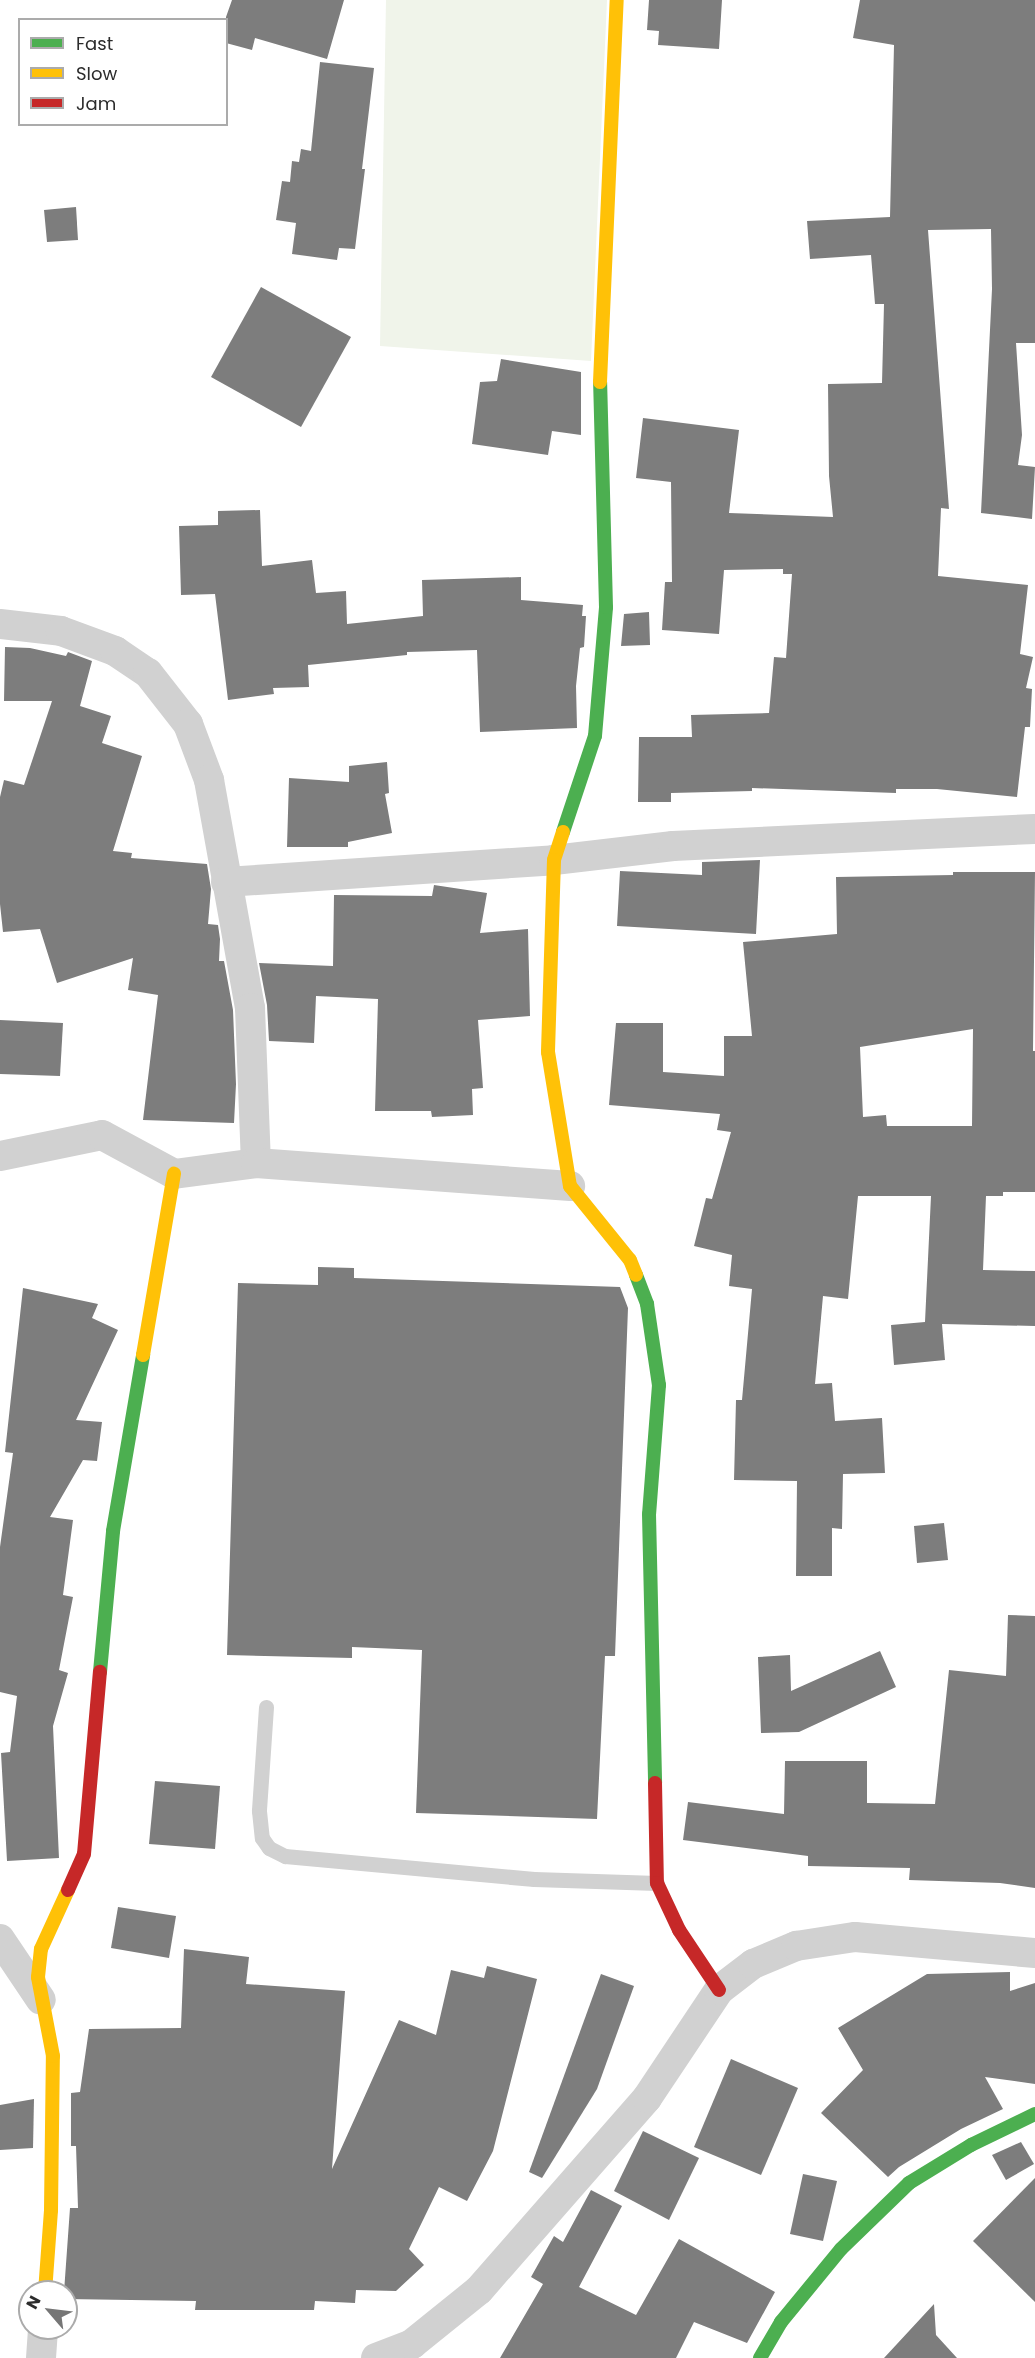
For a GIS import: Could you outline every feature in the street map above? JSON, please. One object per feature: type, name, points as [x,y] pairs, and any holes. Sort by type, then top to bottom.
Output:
[{"type":"street","points":[[617,0],[599,360],[606,607],[595,736],[554,860],[548,1052],[570,1186],[630,1260],[647,1304],[659,1385],[649,1514],[657,1883],[679,1930],[719,1990]]},
{"type":"street","points":[[0,624],[61,631],[115,651],[148,673],[188,724],[209,780],[250,1008],[256,1163]]},
{"type":"street","points":[[226,882],[554,860],[674,846],[1035,829]]},
{"type":"street","points":[[0,1156],[102,1135],[174,1174],[256,1163],[570,1186]]},
{"type":"street","points":[[46,2280],[51,2210],[53,2056],[51,2032],[41,2000],[38,1977],[41,1949],[84,1854],[113,1531],[174,1174]]},
{"type":"street","points":[[376,2358],[412,2344],[479,2290],[647,2098],[719,1990],[753,1964],[796,1946],[855,1937],[1035,1953]]},
{"type":"street","points":[[0,1939],[41,2000]]},
{"type":"street","points":[[760,2358],[781,2322],[841,2249],[909,2183],[971,2145],[1035,2114]]},
{"type":"street","points":[[41,2358],[42,2340]]},
{"type":"lane","points":[[266,1707],[259,1811],[262,1838],[269,1848],[285,1856],[534,1879],[657,1883]]},
{"type":"shaded area","points":[[386,0],[607,0],[591,361],[380,346]]},
{"type":"building","points":[[232,0],[344,0],[327,59],[255,38],[252,50],[228,44],[228,18],[226,17]]},
{"type":"building","points":[[649,0],[722,0],[719,49],[658,45],[659,31],[647,30]]},
{"type":"building","points":[[860,0],[1035,0],[1035,343],[1016,343],[1022,435],[1018,465],[1035,467],[1032,519],[981,513],[992,289],[991,229],[928,230],[949,509],[941,508],[938,576],[1028,585],[1020,654],[1033,657],[1026,688],[1032,689],[1030,727],[1025,727],[1017,797],[937,789],[896,789],[896,793],[752,788],[752,791],[671,793],[671,802],[638,802],[639,737],[692,737],[691,715],[769,713],[774,657],[786,658],[792,574],[783,574],[783,569],[724,570],[719,634],[662,630],[665,582],[672,582],[671,482],[636,478],[643,418],[739,430],[729,513],[833,517],[829,476],[828,384],[882,383],[884,304],[875,304],[871,255],[810,259],[807,221],[890,217],[894,45],[853,38]]},
{"type":"building","points":[[320,62],[374,68],[355,249],[339,248],[337,260],[292,254],[296,223],[276,220],[282,181],[290,182],[292,161],[299,162],[301,149],[311,151]]},
{"type":"building","points":[[76,207],[78,240],[47,242],[44,210]]},
{"type":"building","points":[[261,287],[351,337],[301,427],[211,377]]},
{"type":"building","points":[[501,359],[581,372],[581,435],[552,431],[548,455],[472,444],[480,382],[497,381]]},
{"type":"building","points":[[260,510],[262,566],[312,560],[316,593],[346,591],[347,624],[423,616],[422,580],[521,577],[521,600],[583,605],[582,616],[586,616],[584,647],[580,648],[576,686],[577,728],[480,732],[477,650],[407,652],[407,655],[308,665],[309,687],[273,688],[274,694],[228,700],[215,594],[181,595],[179,526],[218,525],[218,511]]},
{"type":"building","points":[[649,612],[650,645],[621,646],[624,614]]},
{"type":"building","points":[[5,647],[30,648],[66,656],[68,652],[92,661],[80,706],[111,716],[102,743],[142,756],[113,851],[132,853],[131,858],[207,864],[211,889],[208,924],[218,925],[219,961],[224,961],[233,1010],[236,1084],[234,1123],[143,1120],[158,995],[128,990],[133,958],[57,983],[40,929],[3,932],[0,904],[0,797],[4,780],[24,785],[52,701],[4,701]]},
{"type":"building","points":[[387,762],[389,793],[385,794],[392,833],[348,842],[348,847],[287,847],[289,778],[349,782],[349,766]]},
{"type":"building","points":[[760,860],[756,934],[617,926],[620,871],[702,875],[702,862]]},
{"type":"building","points":[[953,872],[1035,872],[1033,1051],[1035,1051],[1035,1192],[1003,1192],[1003,1196],[986,1196],[983,1270],[1035,1271],[1035,1326],[942,1324],[945,1360],[894,1365],[891,1325],[925,1322],[931,1196],[858,1196],[848,1299],[823,1296],[815,1384],[832,1383],[835,1421],[882,1418],[885,1473],[843,1474],[842,1529],[832,1528],[832,1576],[796,1576],[797,1481],[734,1480],[736,1400],[742,1400],[752,1289],[729,1286],[732,1255],[694,1246],[706,1198],[712,1199],[731,1132],[717,1130],[720,1114],[609,1105],[616,1023],[663,1023],[663,1072],[724,1076],[724,1036],[752,1036],[743,942],[837,934],[836,877],[953,875]],"holes":[[[973,1029],[972,1126],[887,1126],[886,1115],[863,1117],[860,1047]]]},
{"type":"building","points":[[434,885],[487,893],[480,933],[528,929],[530,1016],[478,1020],[483,1088],[472,1089],[473,1115],[432,1117],[431,1111],[375,1111],[378,999],[316,996],[314,1043],[269,1041],[267,1005],[259,963],[333,966],[334,895],[432,896]]},
{"type":"building","points":[[0,1020],[63,1023],[60,1076],[0,1074]]},
{"type":"building","points":[[318,1267],[354,1268],[354,1278],[620,1287],[628,1308],[615,1656],[605,1656],[597,1819],[416,1813],[422,1650],[352,1647],[352,1658],[227,1655],[238,1283],[318,1285]]},
{"type":"building","points":[[23,1288],[98,1304],[92,1318],[118,1330],[76,1420],[102,1422],[97,1461],[83,1460],[50,1517],[73,1520],[63,1595],[73,1597],[59,1670],[68,1673],[53,1726],[59,1858],[7,1861],[1,1753],[10,1752],[17,1696],[0,1692],[0,1547],[13,1453],[5,1452]]},
{"type":"building","points":[[944,1523],[948,1560],[917,1563],[914,1526]]},
{"type":"building","points":[[1008,1615],[1035,1616],[1035,1888],[1000,1883],[909,1880],[910,1868],[808,1866],[808,1856],[683,1840],[688,1802],[784,1814],[785,1761],[867,1761],[867,1803],[935,1804],[949,1670],[1006,1676]]},
{"type":"building","points":[[880,1651],[896,1687],[799,1732],[761,1733],[758,1657],[790,1655],[791,1691]]},
{"type":"building","points":[[155,1781],[220,1786],[215,1849],[149,1844]]},
{"type":"building","points":[[118,1907],[176,1916],[169,1958],[111,1948]]},
{"type":"building","points":[[184,1949],[249,1957],[246,1984],[345,1991],[332,2169],[399,2020],[436,2035],[451,1970],[484,1978],[487,1966],[537,1979],[493,2151],[467,2201],[439,2187],[409,2249],[424,2265],[396,2291],[356,2290],[355,2303],[315,2301],[314,2310],[195,2310],[196,2301],[78,2299],[78,2280],[65,2280],[70,2208],[78,2208],[76,2146],[71,2146],[71,2093],[80,2092],[89,2029],[181,2028]]},
{"type":"building","points":[[1010,1972],[1010,1991],[1035,1983],[1035,2084],[985,2077],[1003,2109],[961,2129],[899,2167],[888,2177],[821,2113],[863,2070],[838,2028],[927,1974]]},
{"type":"building","points":[[601,1974],[634,1986],[597,2089],[542,2178],[529,2172]]},
{"type":"building","points":[[731,2059],[798,2088],[761,2175],[694,2147]]},
{"type":"building","points":[[34,2099],[33,2148],[0,2150],[0,2105]]},
{"type":"building","points":[[643,2131],[699,2158],[669,2220],[614,2191]]},
{"type":"building","points":[[1021,2142],[1034,2164],[1006,2180],[992,2155]]},
{"type":"building","points":[[803,2174],[837,2181],[823,2241],[790,2234]]},
{"type":"building","points":[[1035,2178],[1035,2302],[973,2241]]},
{"type":"building","points":[[591,2190],[622,2206],[579,2287],[636,2315],[679,2239],[775,2292],[747,2343],[694,2322],[676,2358],[500,2358],[543,2284],[531,2277],[554,2236],[563,2242]]},
{"type":"building","points":[[934,2304],[936,2335],[957,2358],[884,2358]]},
{"type":"traffic: fast","points":[[563,832],[595,736],[606,607],[600,382]]},
{"type":"traffic: fast","points":[[636,1275],[647,1304],[659,1385],[649,1514],[655,1783]]},
{"type":"traffic: fast","points":[[100,1672],[113,1531],[143,1355]]},
{"type":"traffic: fast","points":[[760,2358],[781,2322],[841,2249],[909,2183],[971,2145],[1035,2114]]},
{"type":"traffic: slow","points":[[600,382],[617,0]]},
{"type":"traffic: slow","points":[[563,832],[554,860],[548,1052],[570,1186],[630,1260],[636,1275]]},
{"type":"traffic: slow","points":[[143,1355],[174,1174]]},
{"type":"traffic: slow","points":[[46,2280],[51,2210],[53,2056],[38,1977],[41,1949],[68,1890]]},
{"type":"traffic: jam","points":[[68,1890],[84,1854],[100,1672]]},
{"type":"traffic: jam","points":[[655,1783],[657,1883],[679,1930],[719,1990]]}]
